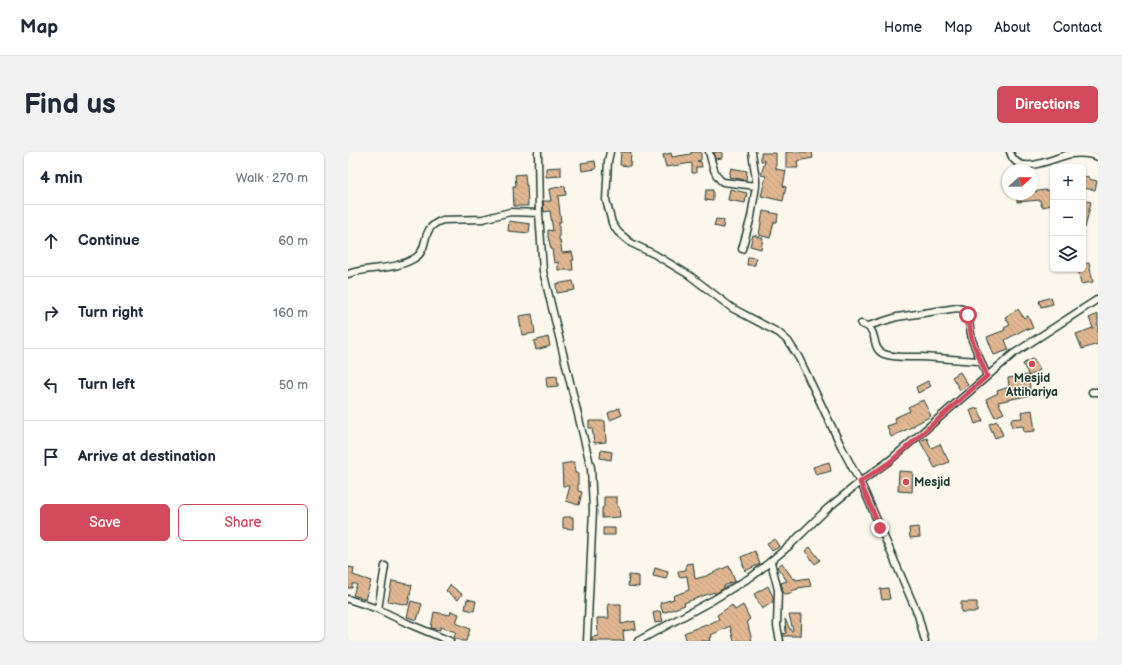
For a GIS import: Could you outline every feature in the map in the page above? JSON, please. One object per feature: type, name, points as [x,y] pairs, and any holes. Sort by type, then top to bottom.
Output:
[{"type":"street","points":[[538,152],[539,213],[543,272],[591,468],[593,510],[587,641]]},
{"type":"street","points":[[610,152],[608,161],[606,200],[612,223],[618,232],[631,243],[654,254],[689,275],[732,308],[779,333],[788,342],[799,358],[860,482],[918,615],[925,641]]},
{"type":"street","points":[[709,152],[713,167],[719,180],[723,182],[756,186]]},
{"type":"street","points":[[742,248],[751,216],[756,186],[752,152]]},
{"type":"street","points":[[1010,152],[1015,162],[1023,165],[1039,164],[1071,154],[1089,153],[1098,157]]},
{"type":"street","points":[[348,274],[357,270],[403,265],[414,259],[423,250],[428,232],[431,226],[436,222],[443,220],[483,219],[510,212],[539,213]]},
{"type":"street","points":[[638,641],[647,639],[754,575],[790,546],[828,508],[860,482],[890,462],[1013,354],[1098,299]]},
{"type":"street","points":[[868,326],[903,316],[957,308],[963,309],[968,315],[972,340],[987,376]]},
{"type":"street","points":[[861,324],[868,326],[873,331],[876,346],[883,354],[980,361]]},
{"type":"street","points":[[771,562],[778,590],[777,626],[780,641]]},
{"type":"street","points":[[378,609],[385,566]]},
{"type":"street","points":[[348,599],[378,609],[450,641]]},
{"type":"building","points":[[621,152],[631,152],[630,166],[620,165]]},
{"type":"building","points":[[691,152],[701,152],[701,160],[697,161],[701,162],[702,167],[696,167],[696,173],[692,173],[692,163],[666,167],[663,155],[671,153],[672,157],[691,154]]},
{"type":"building","points":[[714,152],[722,152],[722,158],[715,159]]},
{"type":"building","points":[[786,152],[812,152],[813,158],[797,161],[798,168],[786,168]]},
{"type":"building","points":[[761,153],[776,153],[776,169],[786,171],[783,186],[786,187],[783,201],[761,196],[766,176],[761,175],[765,161],[761,161]]},
{"type":"building","points":[[595,161],[596,169],[582,171],[581,163]]},
{"type":"building","points":[[561,167],[561,176],[546,177],[546,168]]},
{"type":"building","points":[[731,168],[747,171],[746,180],[729,177]]},
{"type":"building","points":[[525,174],[528,206],[514,206],[513,186],[516,186],[515,175]]},
{"type":"building","points":[[1086,176],[1097,181],[1095,190],[1086,188]]},
{"type":"building","points":[[565,186],[566,195],[558,196],[561,222],[559,222],[559,240],[562,253],[572,252],[574,260],[572,260],[573,270],[558,270],[558,262],[554,263],[548,236],[548,230],[553,231],[550,211],[544,212],[543,201],[551,201],[549,189]]},
{"type":"building","points":[[730,189],[747,193],[745,203],[728,200]]},
{"type":"building","points":[[706,190],[713,190],[713,201],[705,200]]},
{"type":"building","points":[[1038,191],[1050,191],[1050,205],[1042,207],[1040,200],[1017,202],[1017,200],[1038,200]]},
{"type":"building","points":[[1086,201],[1091,202],[1086,224]]},
{"type":"building","points":[[763,211],[778,214],[777,222],[774,222],[770,238],[759,235]]},
{"type":"building","points":[[716,219],[724,220],[723,228],[714,226]]},
{"type":"building","points":[[509,221],[530,224],[529,233],[508,231]]},
{"type":"building","points":[[753,235],[763,238],[761,249],[750,246]]},
{"type":"building","points":[[748,257],[756,258],[755,265],[747,265]]},
{"type":"building","points":[[1089,263],[1093,282],[1081,284],[1079,272],[1086,272],[1086,264]]},
{"type":"building","points":[[573,281],[575,290],[557,293],[556,284]]},
{"type":"building","points":[[1051,297],[1053,304],[1041,307],[1039,301]]},
{"type":"building","points":[[1018,309],[1024,318],[1028,316],[1033,328],[1028,330],[1027,328],[1005,340],[1009,350],[994,355],[987,337],[1005,330],[1004,328],[1010,325],[1005,317]]},
{"type":"building","points":[[532,314],[535,333],[522,335],[519,316]]},
{"type":"building","points":[[1098,314],[1098,344],[1082,349],[1076,334],[1093,328],[1089,318]]},
{"type":"building","points":[[548,337],[550,346],[536,350],[534,341]]},
{"type":"building","name":"Mesjid Attihariya","points":[[1033,358],[1040,370],[1029,376],[1023,364]]},
{"type":"building","points":[[960,372],[968,385],[960,390],[952,377]]},
{"type":"building","points":[[1028,375],[1031,395],[998,402],[1004,413],[995,417],[986,399],[998,393],[997,391],[1009,387],[1008,378]]},
{"type":"building","points":[[557,376],[558,386],[547,387],[546,377]]},
{"type":"building","points":[[928,381],[931,386],[918,393],[916,387]]},
{"type":"building","points":[[923,400],[931,416],[891,437],[887,426],[896,423],[894,418],[910,411],[908,407]]},
{"type":"building","points":[[619,408],[622,415],[610,420],[608,413]]},
{"type":"building","points":[[978,408],[983,421],[975,424],[970,410]]},
{"type":"building","points":[[1032,410],[1035,431],[1024,432],[1023,426],[1012,427],[1011,419],[1022,418],[1021,412]]},
{"type":"building","points":[[589,421],[605,421],[606,442],[594,443],[592,428],[589,428]]},
{"type":"building","points":[[997,421],[1003,435],[995,438],[989,424]]},
{"type":"building","points":[[927,438],[931,448],[940,444],[949,462],[935,468],[920,441]]},
{"type":"building","points":[[601,450],[612,452],[611,460],[600,458]]},
{"type":"building","points":[[574,462],[575,473],[578,473],[578,491],[582,492],[579,505],[566,501],[570,486],[563,486],[562,464]]},
{"type":"building","points":[[829,462],[831,471],[816,475],[813,467]]},
{"type":"building","name":"Mesjid","points":[[899,471],[913,472],[912,492],[898,491]]},
{"type":"building","points":[[604,497],[617,497],[617,507],[619,507],[620,517],[602,518]]},
{"type":"building","points":[[563,517],[573,517],[573,529],[563,528]]},
{"type":"building","points":[[919,527],[920,537],[910,538],[909,528]]},
{"type":"building","points":[[603,528],[615,528],[615,535],[603,535]]},
{"type":"building","points":[[775,539],[779,547],[772,551],[767,543]]},
{"type":"building","points":[[810,547],[820,560],[815,564],[805,551]]},
{"type":"building","points":[[755,551],[760,564],[745,571],[741,557]]},
{"type":"building","points":[[693,563],[695,579],[729,566],[735,581],[724,586],[724,588],[715,594],[714,592],[684,603],[685,605],[663,613],[660,603],[674,599],[673,596],[689,590],[687,576],[679,577],[678,571],[686,570],[686,564]]},
{"type":"building","points":[[782,563],[793,579],[809,578],[811,586],[798,588],[791,591],[792,593],[784,594],[781,583],[787,581],[777,567]]},
{"type":"building","points":[[348,567],[354,568],[353,575],[371,581],[365,599],[353,595],[357,584],[352,584],[352,588],[348,588]]},
{"type":"building","points":[[655,568],[668,572],[666,579],[653,576]]},
{"type":"building","points":[[629,575],[639,576],[639,587],[628,586]]},
{"type":"building","points":[[392,581],[412,585],[408,605],[388,601]]},
{"type":"building","points":[[450,585],[462,594],[458,600],[446,591]]},
{"type":"building","points":[[768,586],[773,597],[773,602],[762,609],[754,594]]},
{"type":"building","points":[[888,588],[890,599],[882,600],[880,589]]},
{"type":"building","points":[[467,599],[476,601],[474,611],[465,609]]},
{"type":"building","points":[[411,601],[422,604],[417,620],[407,617]]},
{"type":"building","points":[[961,602],[977,602],[977,612],[961,612]]},
{"type":"building","points":[[608,604],[621,604],[621,624],[635,621],[636,629],[623,631],[624,641],[592,641],[592,637],[598,636],[597,618],[609,618]]},
{"type":"building","points":[[732,605],[735,610],[743,605],[750,619],[747,621],[752,641],[734,641],[730,626],[711,635],[712,637],[709,638],[710,641],[687,641],[684,633],[719,619],[717,615]]},
{"type":"building","points":[[451,611],[459,614],[456,623],[470,629],[466,641],[454,638],[456,632],[440,627],[440,630],[431,628],[434,612],[450,615]]},
{"type":"building","points":[[660,611],[663,621],[655,623],[653,613]]},
{"type":"building","points":[[789,615],[801,615],[800,636],[784,636],[783,634],[786,633],[785,619],[791,631],[793,630]]},
{"type":"place","name":"Mesjid Attihariya","points":[[1032,364]]},
{"type":"place","name":"Mesjid","points":[[906,482]]},
{"type":"route","points":[[880,528],[860,482],[890,462],[962,400],[987,376],[972,340],[968,315]]}]
